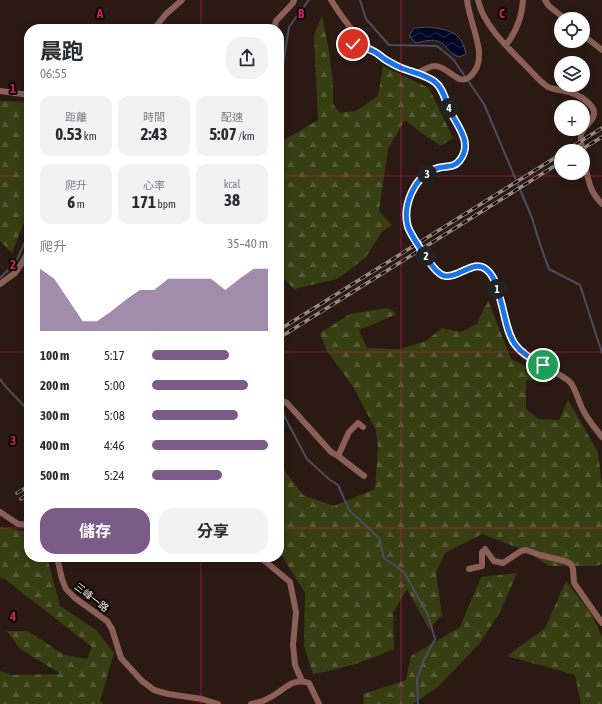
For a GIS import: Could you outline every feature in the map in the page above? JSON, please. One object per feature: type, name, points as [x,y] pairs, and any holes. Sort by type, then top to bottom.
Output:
[{"type":"street","points":[[158,24],[166,14],[182,0]]},
{"type":"street","points":[[275,24],[276,21],[294,0]]},
{"type":"street","points":[[331,0],[358,38],[374,51],[392,63],[430,78],[440,87],[450,111],[462,131],[466,145],[465,151],[459,161],[455,165],[436,168],[429,172],[413,190],[406,215],[410,231],[414,239],[437,272],[444,276],[452,276],[475,266],[487,270],[494,281],[509,335],[516,348],[528,358],[543,365],[570,382],[586,414],[602,437]]},
{"type":"street","points":[[418,73],[429,67],[436,66],[444,68],[455,78],[460,80],[467,79],[473,74],[479,63],[479,52],[467,0]]},
{"type":"street","points":[[478,0],[497,36],[547,86],[570,92],[587,101],[593,109],[594,115],[590,123],[584,128],[581,137],[590,187],[602,204]]},
{"type":"street","points":[[506,45],[512,38],[523,11],[523,0]]},
{"type":"street","points":[[545,0],[549,6],[556,12]]},
{"type":"street","points":[[590,41],[602,50]]},
{"type":"street","points":[[343,53],[353,44],[374,51]]},
{"type":"street","points":[[0,91],[24,94]]},
{"type":"street","points":[[0,284],[15,273],[24,259]]},
{"type":"street","points":[[284,402],[331,452],[364,476]]},
{"type":"street","points":[[338,456],[349,432],[358,423],[363,427]]},
{"type":"street","points":[[0,512],[18,524],[24,525]]},
{"type":"street","points":[[470,569],[482,566],[482,552],[485,550],[494,561],[503,563],[521,551],[526,550],[565,561],[571,564],[574,569],[574,583],[602,623]]},
{"type":"street","name":"三峰一路","points":[[58,562],[66,589],[75,598],[107,621],[112,629],[121,658],[142,681],[154,690],[168,694],[202,699],[218,704]]},
{"type":"street","points":[[266,562],[290,582],[296,612],[293,645],[295,665],[302,681]]},
{"type":"street","points":[[251,704],[270,698],[294,682],[302,681],[309,683],[319,704]]},
{"type":"green space","points":[[322,16],[329,51],[333,83],[333,104],[340,113],[356,111],[378,96],[383,66],[429,88],[453,138],[441,146],[405,120],[388,149],[379,211],[392,225],[382,232],[365,258],[337,279],[294,289],[284,279],[284,140],[318,120],[314,35]]},
{"type":"green space","points":[[0,101],[24,102],[24,223],[12,253],[0,242]]},
{"type":"green space","points":[[488,300],[511,359],[547,376],[548,383],[526,380],[526,409],[538,419],[559,420],[568,400],[598,452],[602,486],[602,564],[596,566],[549,566],[526,551],[482,534],[445,553],[436,572],[442,615],[429,629],[407,589],[393,613],[394,649],[355,664],[335,670],[313,674],[304,646],[305,593],[284,559],[284,470],[303,495],[334,506],[375,489],[378,449],[376,430],[352,385],[327,351],[320,333],[350,314],[388,308],[397,314],[359,330],[367,348],[400,349],[426,341],[442,328],[461,332],[477,324]]},
{"type":"green space","points":[[0,527],[24,531],[24,562],[48,562],[60,606],[96,630],[114,653],[100,701],[103,704],[0,704],[0,671],[11,675],[61,674],[20,649],[7,631],[28,631],[64,655],[87,659],[92,647],[6,580],[0,578]]},
{"type":"green space","points":[[517,573],[500,612],[480,643],[438,687],[413,704],[364,704],[363,694],[406,680],[411,656],[460,627],[481,577]]},
{"type":"green space","points":[[566,581],[591,613],[602,637],[602,704],[581,704],[575,675],[507,656],[545,628]]},
{"type":"water","points":[[428,27],[442,29],[453,33],[461,40],[466,54],[459,57],[438,41],[431,40],[416,43],[409,36],[414,28]]},
{"type":"waterway","points":[[284,59],[289,27],[309,0]]},
{"type":"waterway","points":[[360,0],[366,19],[389,45],[437,46],[453,59],[484,104],[532,218],[549,269],[580,285],[602,353]]},
{"type":"waterway","points":[[0,278],[16,262],[24,244]]},
{"type":"waterway","points":[[0,379],[24,406]]},
{"type":"waterway","points":[[284,415],[307,459],[330,480],[338,485],[349,510],[379,538],[384,558],[404,572],[428,615],[435,639],[424,660],[417,679],[418,704]]},
{"type":"railway","points":[[576,144],[602,128]]},
{"type":"railway","points":[[590,144],[602,137]]},
{"type":"railway","points":[[284,327],[554,158]]},
{"type":"railway","points":[[284,335],[554,166]]},
{"type":"railway","points":[[17,493],[24,489]]},
{"type":"route","points":[[353,44],[374,51],[385,60],[430,78],[440,87],[443,92],[450,111],[462,131],[466,145],[465,151],[455,165],[436,168],[429,172],[413,190],[406,215],[410,231],[437,272],[444,276],[452,276],[475,266],[487,270],[497,288],[512,342],[516,348],[528,358],[543,365]]}]
